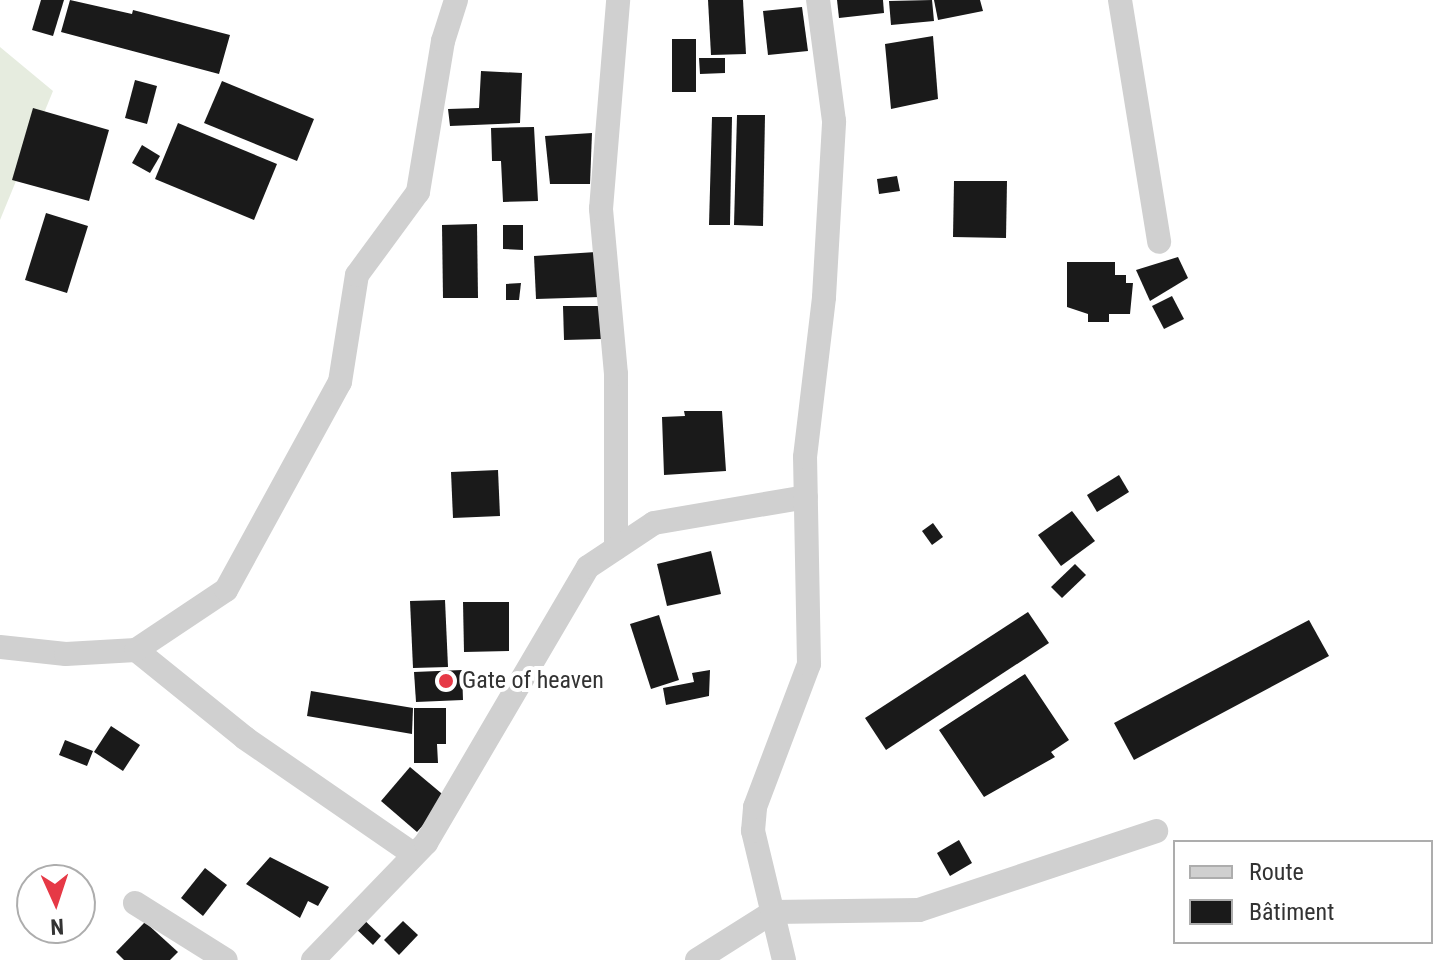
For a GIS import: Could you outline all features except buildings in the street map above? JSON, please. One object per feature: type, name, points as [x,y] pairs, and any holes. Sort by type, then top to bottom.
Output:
[{"type":"street","points":[[0,647],[66,654],[136,650],[226,590],[340,382],[357,275],[418,192],[443,41],[456,0]]},
{"type":"street","points":[[616,548],[616,374],[601,209],[618,0]]},
{"type":"street","points":[[784,960],[753,831],[755,807],[806,682],[806,497],[834,121],[818,0]]},
{"type":"street","points":[[1120,0],[1159,242]]},
{"type":"street","points":[[313,960],[426,843],[588,567],[654,523],[806,497]]},
{"type":"street","points":[[136,650],[245,738],[413,854]]},
{"type":"street","points":[[697,960],[773,912],[919,910],[1156,831]]},
{"type":"street","points":[[135,903],[226,960]]},
{"type":"shaded area","points":[[0,47],[53,91],[0,220]]},
{"type":"place","name":"Gate of heaven","points":[[446,681]]}]
